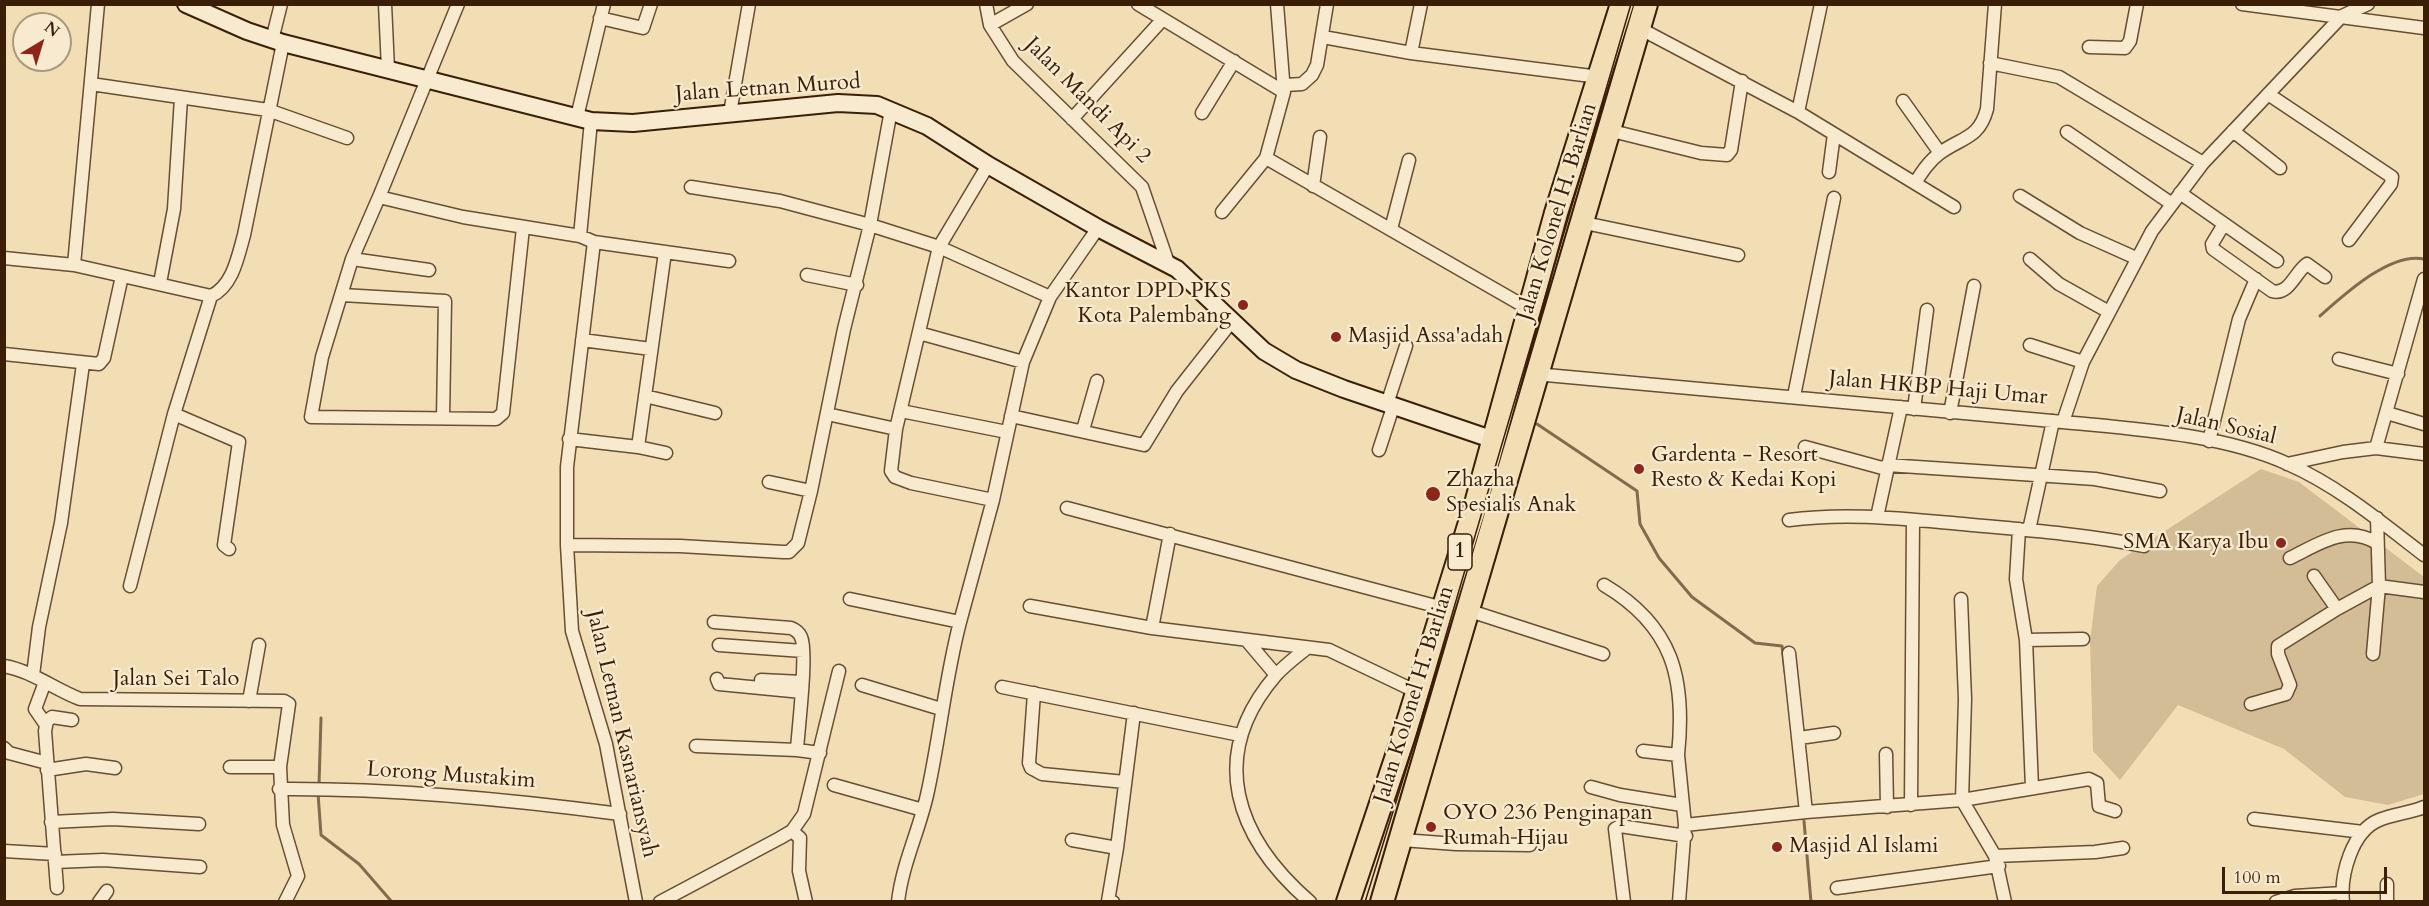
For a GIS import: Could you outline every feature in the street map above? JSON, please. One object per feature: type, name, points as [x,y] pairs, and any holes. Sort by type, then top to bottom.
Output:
[{"type":"highway","name":"Jalan Kolonel H. Barlian","points":[[1348,902],[1403,738],[1443,608],[1494,440],[1529,309],[1622,4]]},
{"type":"highway","name":"Jalan Kolonel H. Barlian","points":[[1580,222],[1646,4]]},
{"type":"highway","name":"1","points":[[1382,902],[1402,840],[1580,222]]},
{"type":"highway","points":[[1403,738],[1429,747]]},
{"type":"street","points":[[74,265],[98,4]]},
{"type":"street","name":"Jalan Letnan Murod","points":[[186,4],[277,42],[584,119],[633,123],[838,103],[877,105],[927,126],[988,165],[1098,228],[1168,263],[1189,277],[1264,351],[1296,370],[1390,406],[1494,440]]},
{"type":"street","points":[[4,258],[74,265],[211,296],[219,292],[236,264],[244,235],[268,110],[281,4]]},
{"type":"street","points":[[385,4],[388,69]]},
{"type":"street","points":[[458,4],[352,259],[322,357],[311,417],[443,418],[489,421],[503,413],[523,228]]},
{"type":"street","points":[[580,236],[584,119],[604,4]]},
{"type":"street","points":[[600,18],[643,28],[651,4]]},
{"type":"street","points":[[730,113],[748,4]]},
{"type":"street","name":"Jalan Mandi Api 2","points":[[986,4],[990,25],[1013,61],[1142,186],[1168,263]]},
{"type":"street","points":[[990,25],[1027,4]]},
{"type":"street","points":[[1138,4],[1284,88],[1302,84],[1312,75],[1323,38],[1327,4]]},
{"type":"street","points":[[1222,212],[1266,158],[1284,88],[1277,4]]},
{"type":"street","points":[[1411,53],[1421,4]]},
{"type":"street","points":[[1798,112],[1821,4]]},
{"type":"street","points":[[1915,183],[1940,153],[1981,127],[1987,110],[1995,4]]},
{"type":"street","points":[[2089,47],[2125,48],[2130,41],[2137,4]]},
{"type":"street","points":[[2242,4],[2424,28]]},
{"type":"street","name":"Jalan HKBP Haji Umar","points":[[1535,374],[2058,421],[2084,362],[2136,258],[2180,193],[2232,131],[2342,16],[2368,4]]},
{"type":"street","points":[[1072,119],[1163,19]]},
{"type":"street","points":[[1639,28],[1798,112],[1954,207]]},
{"type":"street","points":[[1323,38],[1411,53],[1599,77]]},
{"type":"street","points":[[1202,113],[1234,61]]},
{"type":"street","points":[[1990,63],[2059,76],[2203,163]]},
{"type":"street","points":[[1608,130],[1701,153],[1727,155],[1731,150],[1742,81]]},
{"type":"street","points":[[91,84],[268,110],[347,138]]},
{"type":"street","points":[[2268,94],[2392,177],[2391,184],[2349,240]]},
{"type":"street","points":[[160,283],[174,209],[181,99]]},
{"type":"street","points":[[1903,101],[1940,153]]},
{"type":"street","points":[[567,542],[789,552],[799,540],[844,329],[857,285],[870,225],[891,110]]},
{"type":"street","points":[[2232,131],[2280,168]]},
{"type":"street","points":[[2067,132],[2172,204]]},
{"type":"street","points":[[1829,172],[1834,134]]},
{"type":"street","points":[[1313,186],[1320,137]]},
{"type":"street","points":[[1266,158],[1529,309]]},
{"type":"street","points":[[1392,229],[1409,160]]},
{"type":"street","points":[[988,165],[939,247],[896,429],[891,471],[895,477],[911,483],[993,500]]},
{"type":"street","points":[[691,187],[780,201],[870,225],[939,247],[1050,297]]},
{"type":"street","points":[[2180,193],[2277,261]]},
{"type":"street","points":[[2020,196],[2080,233],[2136,258]]},
{"type":"street","points":[[379,197],[523,228],[580,236],[594,242],[729,261]]},
{"type":"street","points":[[1794,396],[1834,198]]},
{"type":"street","points":[[1580,222],[1738,255]]},
{"type":"street","points":[[2224,224],[2212,247],[2279,293],[2307,264],[2325,277]]},
{"type":"street","points":[[898,902],[900,884],[923,810],[941,709],[960,622],[993,500],[1023,362],[1050,297],[1098,228]]},
{"type":"street","name":"Jalan Letnan Kasnariansyah","points":[[594,242],[569,439],[567,542],[572,632],[606,744],[636,902]]},
{"type":"street","points":[[638,447],[664,252]]},
{"type":"street","points":[[352,259],[429,270]]},
{"type":"street","points":[[2030,259],[2059,284],[2109,312]]},
{"type":"street","points":[[807,275],[857,285]]},
{"type":"street","points":[[4,354],[99,364],[103,361],[122,276]]},
{"type":"street","points":[[2209,441],[2240,319],[2256,279]]},
{"type":"street","points":[[2376,448],[2424,279]]},
{"type":"street","points":[[1950,412],[1974,286]]},
{"type":"street","points":[[342,295],[445,301],[443,418]]},
{"type":"street","points":[[130,586],[174,414],[211,296]]},
{"type":"street","points":[[1914,409],[1927,310]]},
{"type":"street","points":[[1011,416],[1146,444],[1177,391],[1232,321]]},
{"type":"street","points":[[919,333],[1023,362]]},
{"type":"street","points":[[582,340],[651,349]]},
{"type":"street","points":[[2030,345],[2084,362]]},
{"type":"street","points":[[1379,450],[1406,346]]},
{"type":"street","points":[[2339,359],[2398,375]]},
{"type":"street","points":[[33,675],[39,627],[60,523],[83,364]]},
{"type":"street","points":[[1083,430],[1097,381]]},
{"type":"street","points":[[645,396],[715,413]]},
{"type":"street","points":[[1877,517],[1886,467],[1901,407]]},
{"type":"street","points":[[901,411],[1007,432]]},
{"type":"street","points":[[2387,413],[2424,424]]},
{"type":"street","points":[[174,414],[239,442],[226,547]]},
{"type":"street","points":[[827,414],[896,429]]},
{"type":"street","points":[[2032,788],[2026,640],[2016,579],[2024,530],[2058,421]]},
{"type":"street","name":"Jalan Sosial","points":[[2058,421],[2209,441],[2252,451],[2288,464],[2334,489],[2377,518],[2424,555]]},
{"type":"street","points":[[569,439],[638,447],[666,453]]},
{"type":"street","points":[[1805,447],[1886,467],[2042,475],[2128,484],[2160,491]]},
{"type":"street","points":[[2288,464],[2343,452],[2376,448],[2424,454]]},
{"type":"street","points":[[769,482],[811,491]]},
{"type":"street","points":[[1067,508],[1443,608]]},
{"type":"street","points":[[1789,520],[1839,515],[1877,517],[2089,535],[2144,546]]},
{"type":"street","points":[[2373,654],[2379,586],[2377,518]]},
{"type":"street","points":[[1911,805],[1913,520]]},
{"type":"street","points":[[1152,628],[1170,534]]},
{"type":"street","points":[[2290,558],[2343,535],[2366,536],[2377,543]]},
{"type":"street","points":[[2314,576],[2337,609]]},
{"type":"street","points":[[1604,585],[1625,597],[1643,614],[1670,652],[1681,692],[1678,755],[1686,831],[1679,902]]},
{"type":"street","points":[[2251,704],[2286,694],[2290,685],[2278,654],[2278,646],[2379,586],[2424,592]]},
{"type":"street","points":[[1960,598],[1965,699],[1962,800],[1997,861],[2005,902]]},
{"type":"street","points":[[850,599],[960,622]]},
{"type":"street","points":[[1030,606],[1152,628],[1337,652],[1417,692]]},
{"type":"street","points":[[1467,610],[1604,654]]},
{"type":"street","points":[[714,622],[794,629],[801,636],[802,687],[797,750]]},
{"type":"street","points":[[2026,640],[2082,639]]},
{"type":"street","points":[[1248,642],[1276,675]]},
{"type":"street","points":[[249,701],[260,645]]},
{"type":"street","points":[[719,645],[802,651]]},
{"type":"street","points":[[1306,648],[1276,675],[1240,735],[1235,758],[1235,776],[1238,797],[1252,834],[1281,874],[1310,902]]},
{"type":"street","points":[[1789,653],[1806,812]]},
{"type":"street","name":"Jalan Sei Talo","points":[[4,666],[33,675],[80,699],[96,701],[284,701],[289,704],[279,789],[283,825],[298,876],[285,902]]},
{"type":"street","points":[[660,902],[792,831],[804,814],[839,671]]},
{"type":"street","points":[[718,679],[802,687],[716,682],[718,679]]},
{"type":"street","points":[[45,682],[35,709],[46,725],[57,888]]},
{"type":"street","points":[[862,685],[941,709]]},
{"type":"street","points":[[1002,687],[1240,735]]},
{"type":"street","points":[[1034,693],[1031,768],[1042,774],[1125,782]]},
{"type":"street","points":[[1113,902],[1108,901],[1134,713]]},
{"type":"street","points":[[46,725],[52,717],[72,720]]},
{"type":"street","points":[[1799,738],[1834,734]]},
{"type":"street","points":[[696,746],[820,753]]},
{"type":"street","points":[[4,748],[9,753],[47,766],[86,764],[115,768]]},
{"type":"street","points":[[1643,751],[1678,755]]},
{"type":"street","points":[[1882,752],[1887,807]]},
{"type":"street","points":[[230,767],[280,767]]},
{"type":"street","points":[[1624,902],[1614,832],[1616,828],[1686,831],[1806,812],[1962,800],[2091,779],[2098,786],[2099,806],[2115,811]]},
{"type":"street","points":[[834,784],[923,810]]},
{"type":"street","points":[[1591,787],[1620,795],[1682,805]]},
{"type":"street","name":"Lorong Mustakim","points":[[279,789],[327,789],[495,798],[620,814]]},
{"type":"street","points":[[2276,902],[2295,896],[2343,897],[2349,857],[2363,832],[2379,819],[2424,807]]},
{"type":"street","points":[[51,822],[113,819],[199,824]]},
{"type":"street","points":[[2254,819],[2363,832]]},
{"type":"street","points":[[792,831],[800,838],[799,871],[806,902]]},
{"type":"street","points":[[1072,840],[1117,848]]},
{"type":"street","points":[[1402,840],[1456,844],[1530,845]]},
{"type":"street","points":[[1837,888],[1997,861],[2123,848]]},
{"type":"street","points":[[5,854],[200,867]]},
{"type":"street","points":[[2387,884],[2387,902]]},
{"type":"street","points":[[99,902],[107,891]]},
{"type":"shaded area","points":[[2261,469],[2299,482],[2424,577],[2424,794],[2388,805],[2345,797],[2284,749],[2178,705],[2120,780],[2093,751],[2090,641],[2097,586],[2120,560]]},
{"type":"waterway","points":[[2320,316],[2355,286],[2383,268],[2397,262],[2424,259]]},
{"type":"waterway","points":[[1537,424],[1637,491],[1640,524],[1659,558],[1692,597],[1755,643],[1782,646],[1785,672]]},
{"type":"waterway","points":[[319,785],[321,718]]},
{"type":"waterway","points":[[318,793],[321,835],[359,864],[392,902]]},
{"type":"waterway","points":[[1804,821],[1811,902]]},
{"type":"tram line","points":[[1365,902],[1414,744],[1631,4]]},
{"type":"place","name":"Kantor DPD PKS Kota Palembang","points":[[1243,305]]},
{"type":"place","name":"Masjid Assa'adah","points":[[1336,337]]},
{"type":"place","name":"Gardenta - Resort Resto & Kedai Kopi","points":[[1639,469]]},
{"type":"place","name":"Zhazha Spesialis Anak","points":[[1433,494]]},
{"type":"place","name":"SMA Karya Ibu","points":[[2281,543]]},
{"type":"place","name":"OYO 236 Penginapan Rumah Hijau","points":[[1431,827]]},
{"type":"place","name":"Masjid Al Islami","points":[[1777,847]]}]
